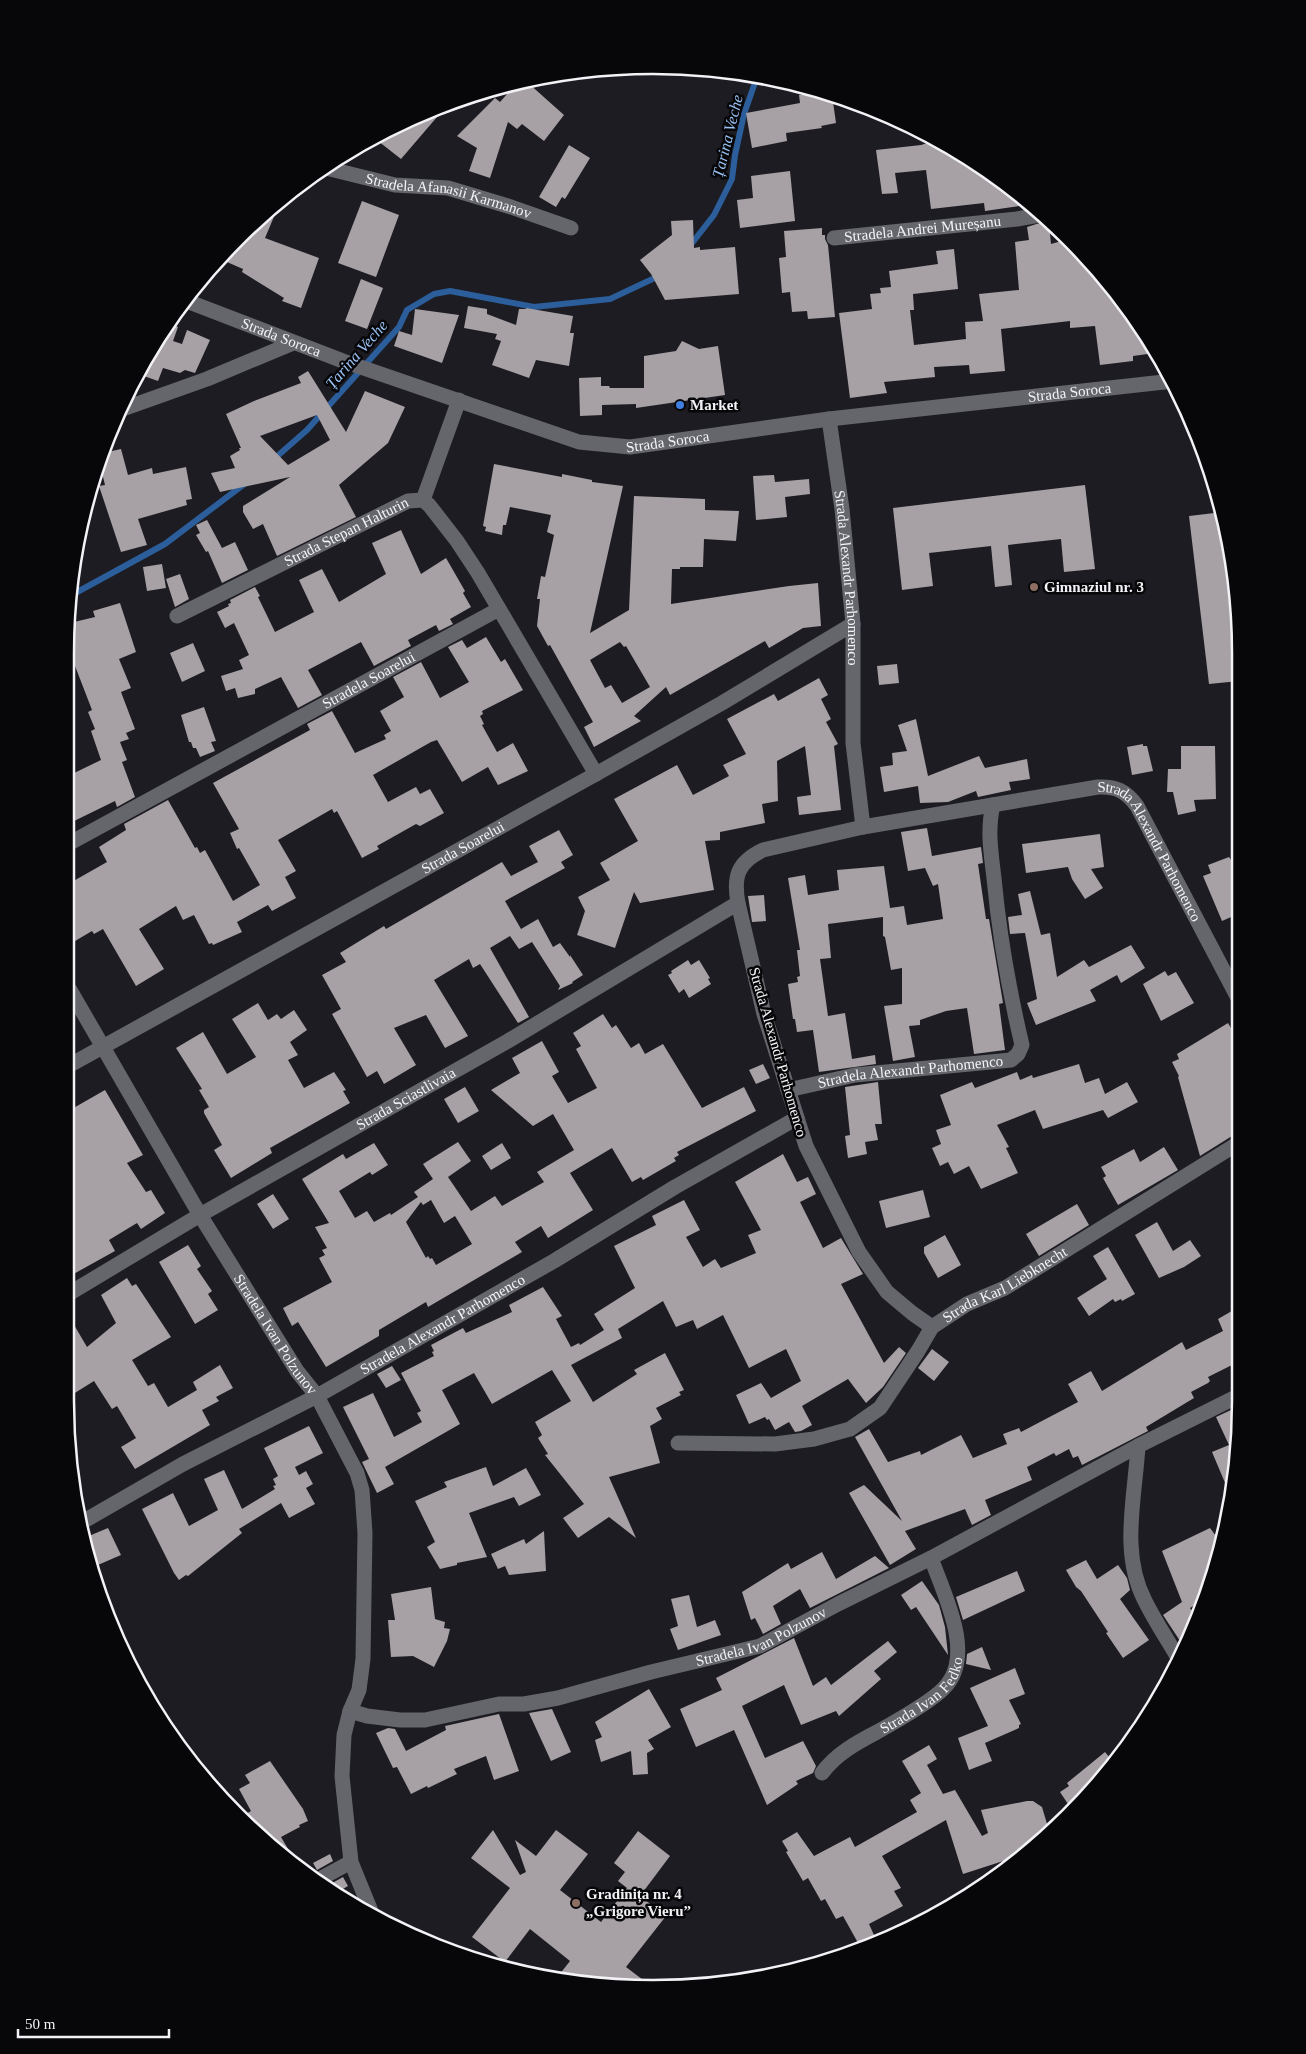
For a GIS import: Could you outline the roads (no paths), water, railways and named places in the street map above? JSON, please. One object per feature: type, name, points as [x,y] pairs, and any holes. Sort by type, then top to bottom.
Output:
[{"type":"street","name":"Stradela Afanasii Karmanov","points":[[333,170],[394,185],[448,188],[571,228]]},
{"type":"street","name":"Stradela Andrei Mureșanu","points":[[834,238],[1034,216]]},
{"type":"street","name":"Strada Soroca","points":[[191,303],[343,361],[579,442],[630,447],[830,419],[1165,382]]},
{"type":"street","points":[[129,407],[207,379],[293,343]]},
{"type":"street","points":[[423,500],[459,400]]},
{"type":"street","name":"Strada Alexandr Parhomenco","points":[[830,419],[842,509],[853,624],[852,743],[863,827]]},
{"type":"street","name":"Strada Stepan Halturin","points":[[177,616],[408,501],[423,500],[457,541],[499,609]]},
{"type":"street","points":[[499,609],[596,774]]},
{"type":"street","name":"Stradela Soarelui","points":[[74,841],[499,609]]},
{"type":"street","name":"Strada Soarelui","points":[[74,1063],[596,774],[722,703],[853,624]]},
{"type":"street","name":"Strada Alexandr Parhomenco","points":[[932,1327],[887,1292],[859,1252],[806,1146],[764,1014],[738,903],[736,890],[737,875],[751,856],[763,850],[863,827],[1098,787],[1108,786],[1120,789],[1130,796],[1138,806],[1232,986]]},
{"type":"street","name":"Stradela Alexandr Parhomenco","points":[[788,1090],[855,1075],[1011,1060],[1018,1054],[1022,1045],[997,910],[989,838],[989,822],[993,805]]},
{"type":"street","name":"Strada Sciastlivaia","points":[[74,1291],[200,1215],[508,1041],[738,903]]},
{"type":"street","name":"Stradela Ivan Polzunov","points":[[74,997],[200,1215],[297,1371],[317,1396],[350,1458],[362,1490],[364,1533],[362,1659],[359,1690],[350,1711],[344,1735],[342,1776],[351,1862],[369,1906]]},
{"type":"street","name":"Stradela Alexandr Parhomenco","points":[[86,1520],[183,1464],[317,1396],[554,1262],[675,1187],[797,1118]]},
{"type":"street","name":"Strada Karl Liebknecht","points":[[678,1444],[775,1444],[814,1439],[850,1429],[880,1408],[932,1327],[967,1304],[1013,1284],[1232,1147]]},
{"type":"street","name":"Stradela Ivan Polzunov","points":[[350,1711],[367,1716],[400,1720],[425,1720],[499,1704],[524,1704],[558,1698],[651,1672],[760,1646],[838,1604],[932,1558],[1138,1446],[1232,1399]]},
{"type":"street","points":[[1138,1446],[1130,1532],[1132,1562],[1144,1600],[1175,1653]]},
{"type":"street","name":"Strada Ivan Fedko","points":[[822,1773],[843,1752],[943,1690],[951,1681],[958,1662],[956,1632],[932,1558]]},
{"type":"street","points":[[323,1877],[351,1862]]},
{"type":"waterway","name":"Țarina Veche","points":[[689,247],[714,215],[732,179],[744,114],[755,83]]},
{"type":"waterway","name":"Țarina Veche","points":[[274,459],[307,430],[399,327],[407,310],[434,294],[450,291],[534,307],[610,299],[661,275]]},
{"type":"waterway","name":"Țarina Veche","points":[[77,592],[165,544],[247,482]]},
{"type":"place","name":"Market","points":[[680,405]]},
{"type":"place","name":"Gimnaziul nr. 3","points":[[1034,587]]},
{"type":"place","name":"Gradinița nr. 4 „Grigore Vieru”","points":[[576,1903]]}]
